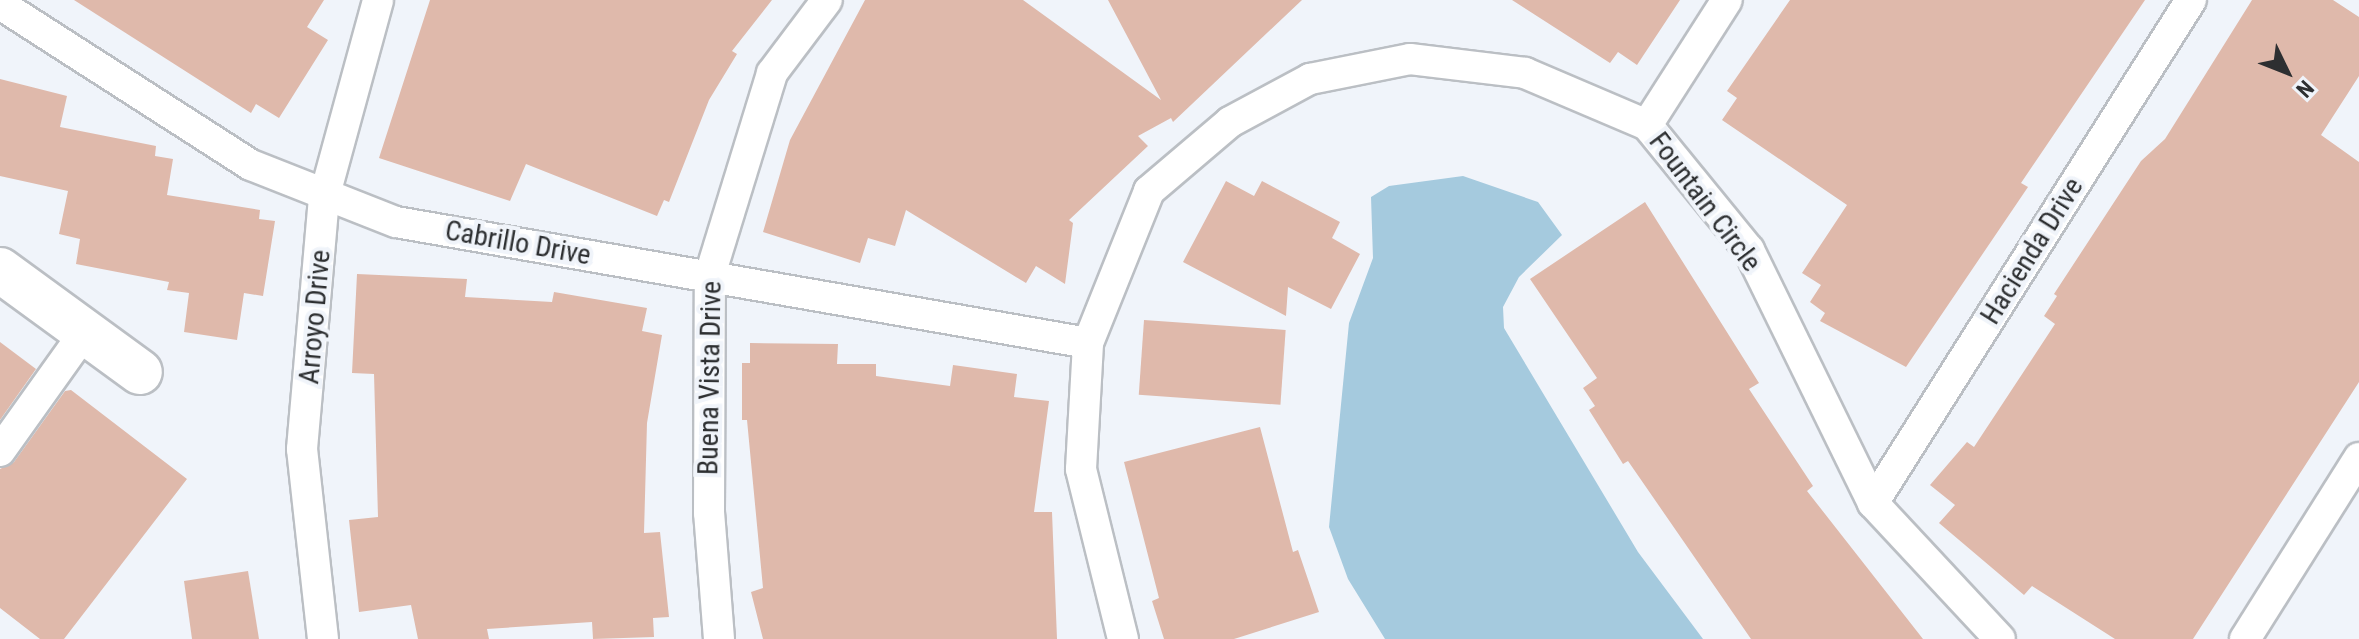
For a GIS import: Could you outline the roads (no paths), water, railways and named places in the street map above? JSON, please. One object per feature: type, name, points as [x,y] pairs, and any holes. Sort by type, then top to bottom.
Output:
[{"type":"street","points":[[0,270],[140,372]]},
{"type":"lane","name":"Arroyo Drive","points":[[323,639],[302,449],[324,198],[378,0]]},
{"type":"lane","name":"Buena Vista Drive","points":[[719,639],[709,513],[710,275],[772,73],[827,0]]},
{"type":"lane","points":[[1647,125],[1727,0]]},
{"type":"lane","name":"Hacienda Drive","points":[[1873,503],[2191,0]]},
{"type":"lane","name":"Cabrillo Drive","points":[[0,4],[251,165],[324,198],[396,222],[1088,343]]},
{"type":"lane","name":"Fountain Circle","points":[[1123,639],[1081,469],[1088,343],[1149,191],[1230,122],[1310,79],[1410,59],[1525,73],[1647,125],[1749,250],[1873,503],[2000,639]]},
{"type":"lane","points":[[0,451],[85,332]]},
{"type":"lane","points":[[2245,639],[2359,458]]},
{"type":"water","points":[[1463,176],[1538,202],[1562,235],[1519,277],[1503,307],[1504,328],[1638,552],[1703,639],[1385,639],[1348,579],[1329,527],[1349,323],[1373,258],[1371,197],[1389,186]]}]
